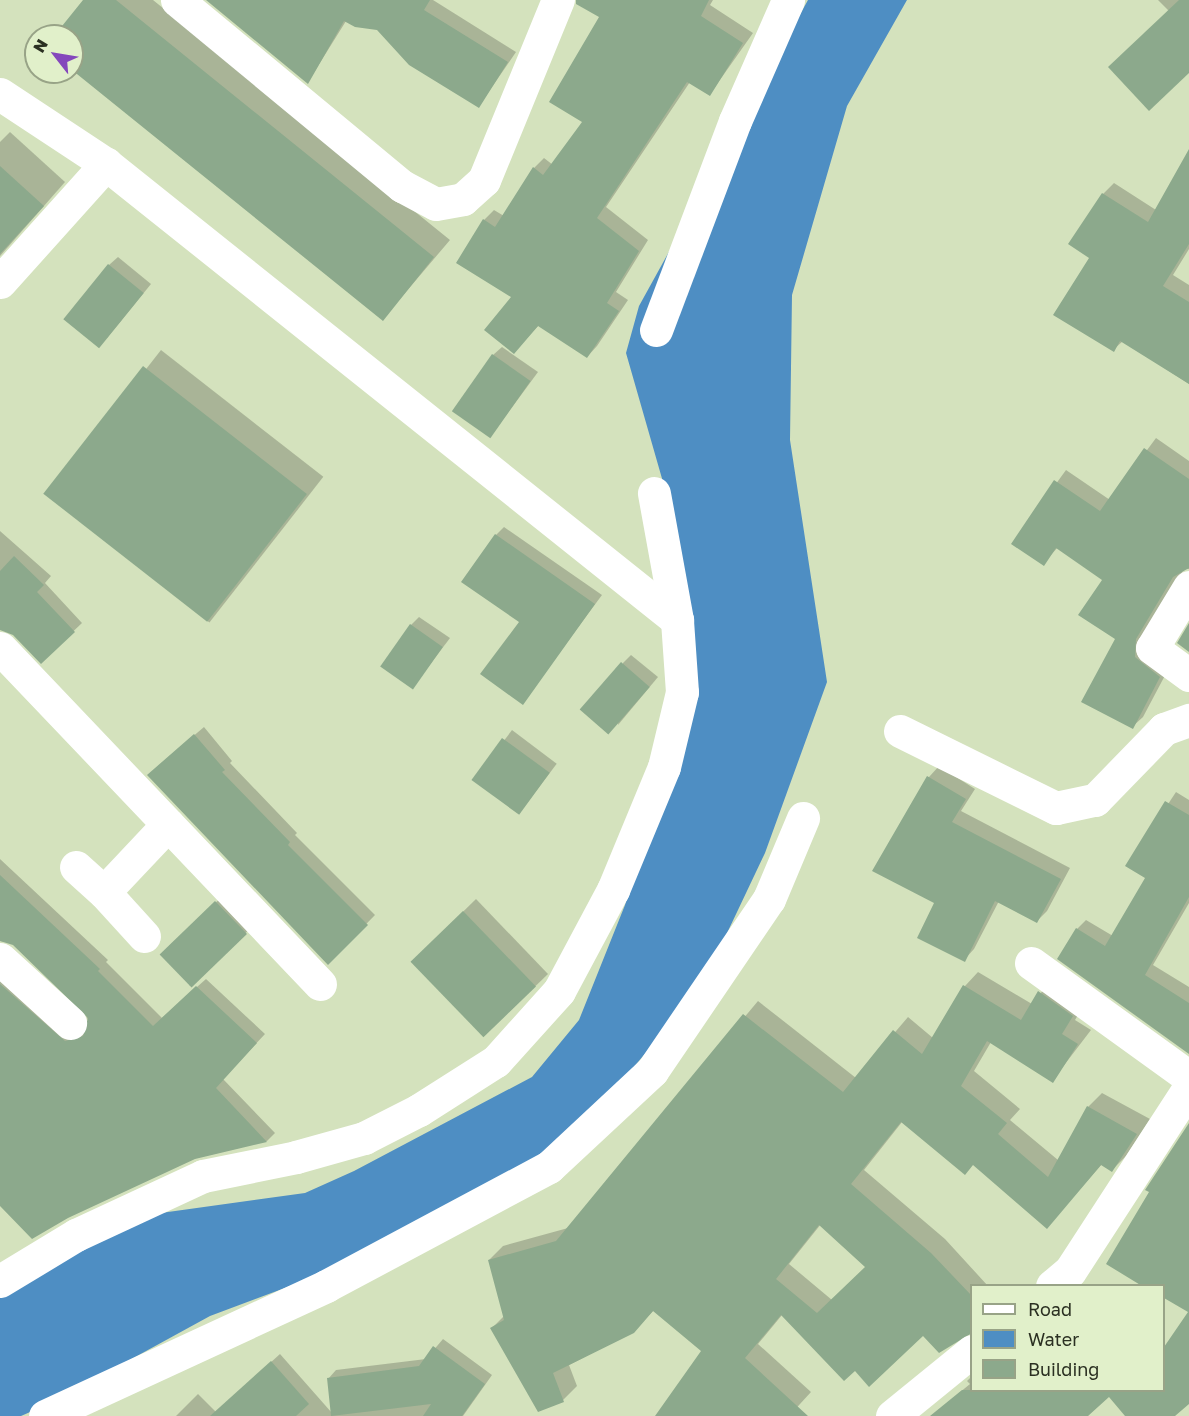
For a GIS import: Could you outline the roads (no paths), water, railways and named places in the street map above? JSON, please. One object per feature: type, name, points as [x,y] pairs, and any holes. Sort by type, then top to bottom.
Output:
[{"type":"street","points":[[182,2],[402,186],[436,204],[463,199],[484,180],[558,0]]},
{"type":"street","points":[[656,330],[735,121],[788,0]]},
{"type":"street","points":[[0,94],[106,164],[677,620]]},
{"type":"street","points":[[0,282],[106,164]]},
{"type":"street","points":[[0,1281],[76,1235],[203,1176],[296,1157],[364,1138],[419,1110],[496,1061],[559,991],[613,890],[664,767],[682,692],[677,620],[654,493]]},
{"type":"street","points":[[1189,587],[1152,648],[1189,675]]},
{"type":"street","points":[[0,648],[320,984]]},
{"type":"street","points":[[900,731],[1056,808],[1095,800],[1164,729],[1189,720]]},
{"type":"street","points":[[45,1416],[326,1286],[549,1167],[652,1071],[769,899],[803,818]]},
{"type":"street","points":[[104,892],[168,824]]},
{"type":"street","points":[[76,867],[104,892],[144,936]]},
{"type":"street","points":[[0,959],[70,1023]]},
{"type":"street","points":[[1031,963],[1189,1077]]},
{"type":"street","points":[[1054,1284],[1070,1271],[1189,1088]]},
{"type":"street","points":[[892,1416],[970,1354]]},
{"type":"water","points":[[808,0],[907,0],[847,106],[792,295],[790,440],[827,682],[765,853],[702,986],[590,1119],[476,1201],[344,1266],[210,1316],[53,1402],[21,1416],[0,1416],[0,1295],[132,1217],[305,1193],[354,1171],[532,1077],[579,1020],[625,905],[691,685],[665,489],[626,353],[639,306]]}]
